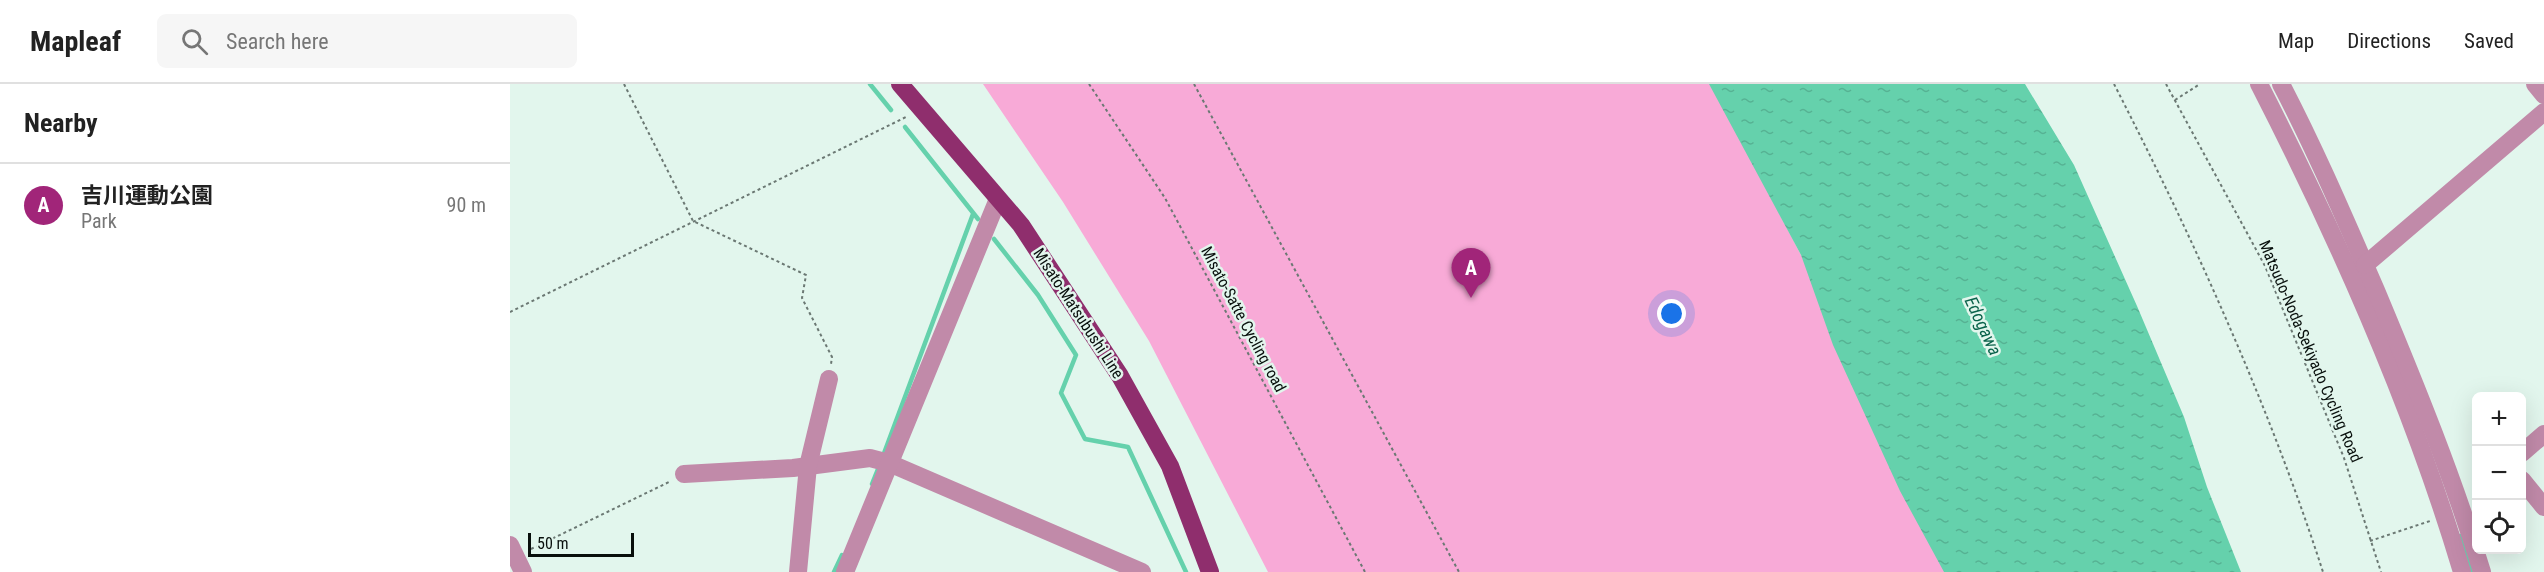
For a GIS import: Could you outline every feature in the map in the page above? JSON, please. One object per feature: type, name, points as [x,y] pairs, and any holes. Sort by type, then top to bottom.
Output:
[{"type":"main road","name":"Misato-Matsubushi Line","points":[[900,84],[1021,225],[1120,376],[1170,466],[1210,572]]},
{"type":"street","points":[[2259,84],[2350,276],[2391,372],[2445,516],[2462,572]]},
{"type":"street","points":[[2281,84],[2365,265],[2420,396],[2463,507],[2482,572]]},
{"type":"street","points":[[2535,84],[2544,95]]},
{"type":"street","points":[[2365,265],[2386,250],[2544,112]]},
{"type":"street","points":[[845,572],[998,199]]},
{"type":"street","points":[[798,572],[808,466],[829,379]]},
{"type":"street","points":[[2526,450],[2544,434]]},
{"type":"street","points":[[684,474],[808,466],[870,458],[889,463],[1142,572]]},
{"type":"street","points":[[2526,485],[2544,507]]},
{"type":"street","points":[[2445,516],[2463,507],[2472,499]]},
{"type":"path","points":[[624,84],[693,221],[806,274],[802,298],[832,357],[829,379]]},
{"type":"path","name":"Misato-Satte Cycling road","points":[[1089,84],[1165,198],[1365,572]]},
{"type":"path","points":[[1194,84],[1459,572]]},
{"type":"path","points":[[2114,84],[2167,188],[2292,478],[2323,572]]},
{"type":"path","name":"Matsudo-Noda-Sekiyado Cycling Road","points":[[2166,84],[2265,266],[2344,458],[2381,572]]},
{"type":"path","points":[[2175,100],[2200,84]]},
{"type":"path","points":[[510,312],[921,109]]},
{"type":"path","points":[[516,558],[684,474]]},
{"type":"path","points":[[2370,541],[2445,516]]},
{"type":"shaded area","points":[[983,84],[1711,84],[1801,255],[1946,572],[1268,572],[1149,341],[1063,202]]},
{"type":"water","name":"Edogawa","points":[[1709,84],[2025,84],[2074,165],[2137,306],[2184,417],[2207,487],[2241,572],[1944,572],[1900,491],[1833,345],[1801,255]]},
{"type":"waterway","points":[[870,84],[891,110]]},
{"type":"waterway","points":[[905,127],[978,219]]},
{"type":"waterway","points":[[883,456],[973,214]]},
{"type":"waterway","points":[[994,239],[1038,295],[1076,355],[1061,393],[1085,439],[1128,447],[1186,572]]},
{"type":"waterway","points":[[872,484],[880,464]]},
{"type":"waterway","points":[[2460,536],[2472,572]]},
{"type":"waterway","points":[[834,572],[842,555]]},
{"type":"place","name":"吉川運動公園","points":[[1471,298]]}]
